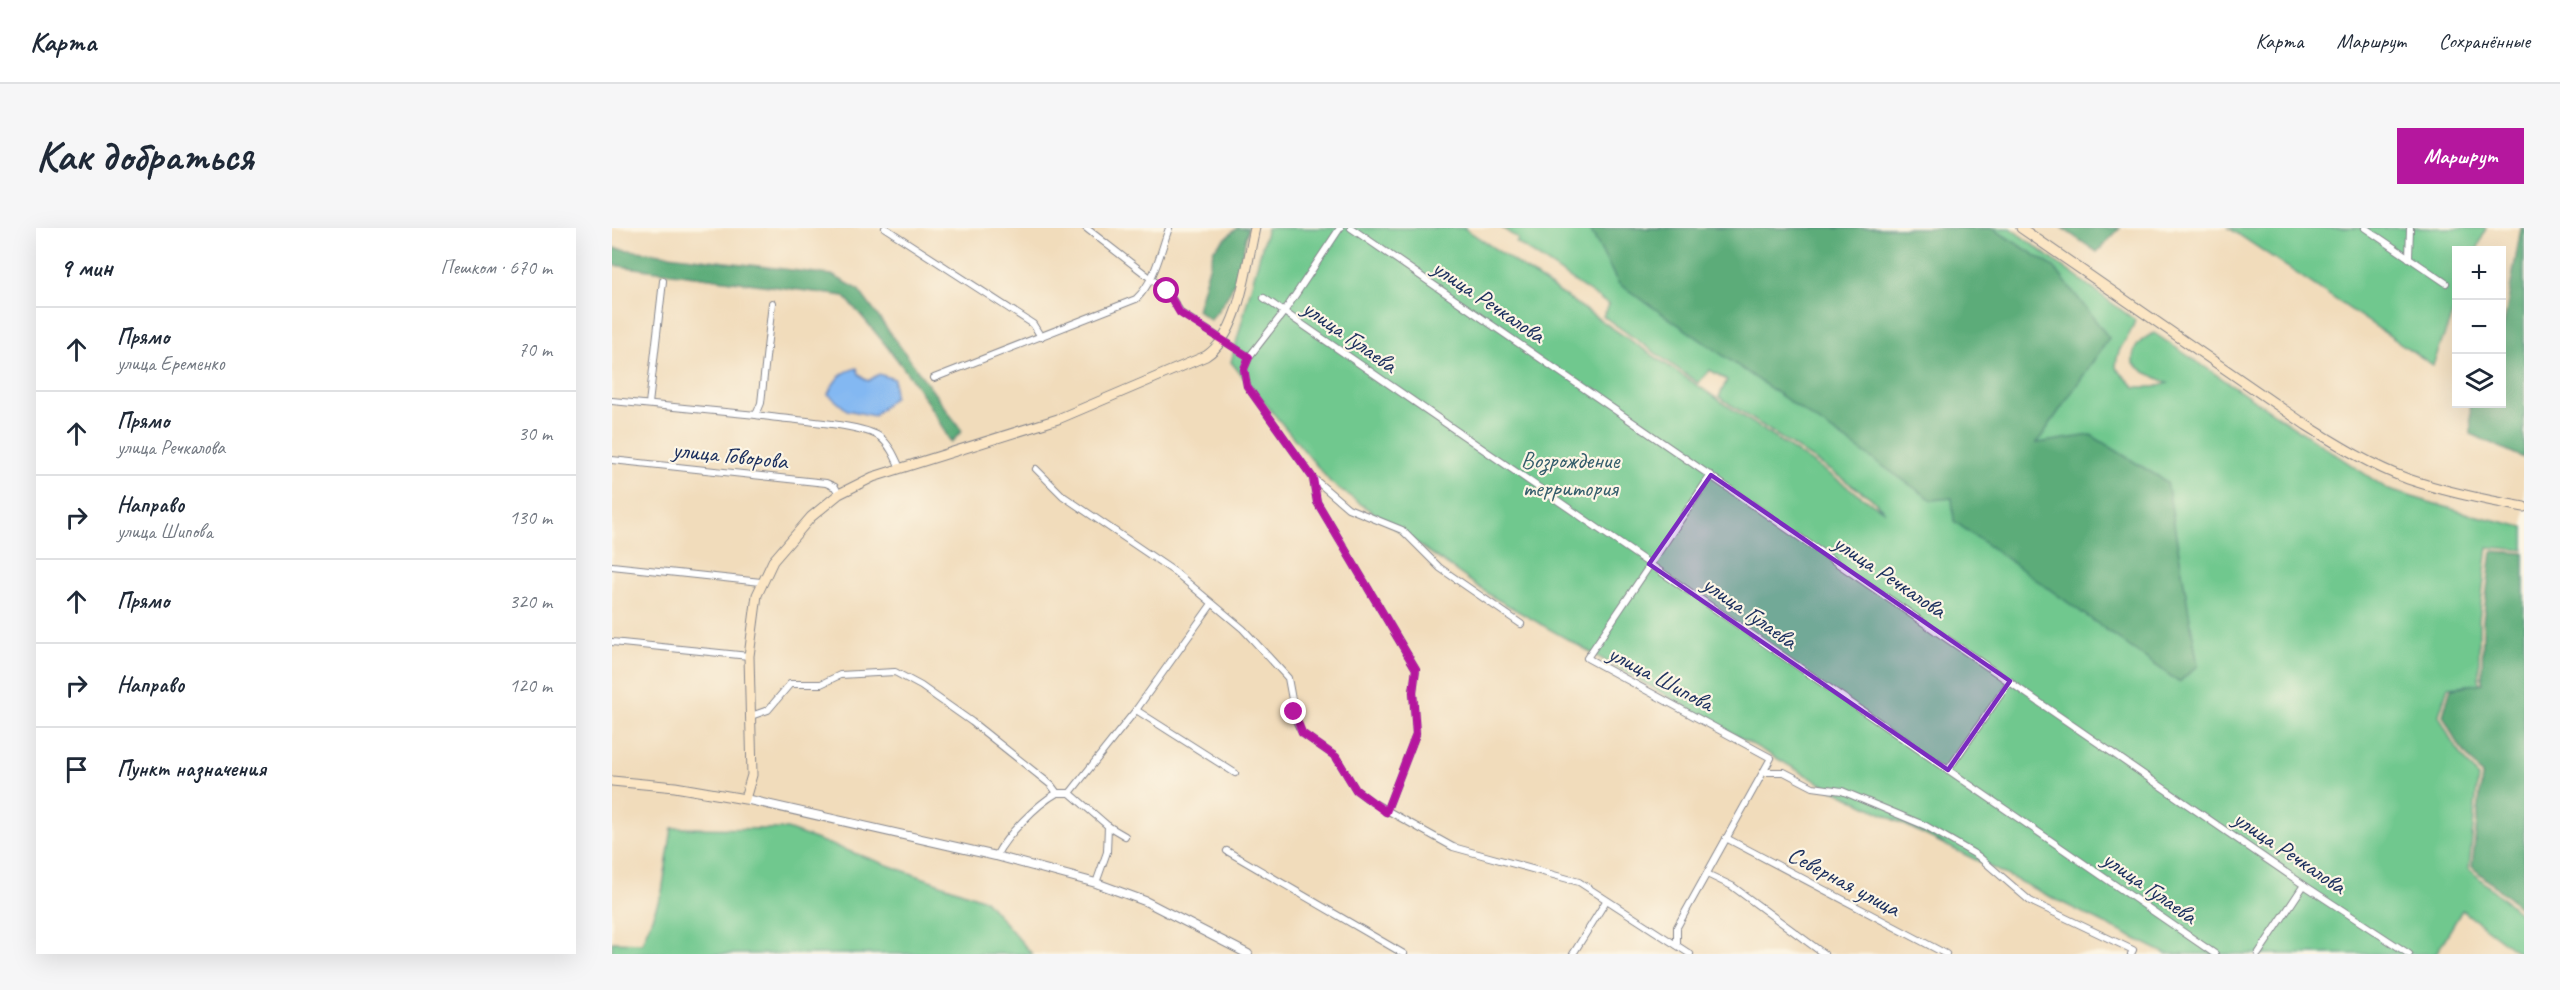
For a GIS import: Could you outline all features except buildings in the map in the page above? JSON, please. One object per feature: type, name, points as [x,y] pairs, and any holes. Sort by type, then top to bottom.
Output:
[{"type":"main road","points":[[612,781],[675,787],[745,800],[752,775],[749,656],[761,582],[796,531],[839,494],[873,477],[1058,419],[1199,360],[1215,350],[1223,339],[1238,301],[1255,228]]},
{"type":"main road","points":[[2021,228],[2306,425],[2354,454],[2406,478],[2474,498],[2524,507]]},
{"type":"street","points":[[885,228],[1033,324],[1041,337]]},
{"type":"street","points":[[1086,228],[1152,277],[1167,291],[1180,313],[1249,357]]},
{"type":"street","points":[[933,378],[1136,299],[1146,290],[1169,228]]},
{"type":"street","points":[[1340,228],[1284,312],[1249,357],[1244,369],[1247,386],[1313,478],[1348,508],[1402,530],[1440,568],[1521,624]]},
{"type":"street","name":"улица Речкалова","points":[[1350,228],[2304,885],[2409,954]]},
{"type":"street","points":[[2365,228],[2446,283]]},
{"type":"street","points":[[2409,258],[2410,228]]},
{"type":"street","points":[[649,404],[663,281]]},
{"type":"street","name":"улица Гулаева","points":[[1264,298],[2215,954]]},
{"type":"street","points":[[756,415],[761,403],[772,303]]},
{"type":"street","points":[[612,401],[756,415],[862,430],[879,437],[891,450],[900,468]]},
{"type":"street","name":"улица Говорова","points":[[612,460],[826,483],[835,487],[839,494]]},
{"type":"street","points":[[1036,470],[1063,496],[1175,572],[1211,605],[1225,612],[1288,678],[1296,721],[1302,733],[1336,757],[1356,790],[1386,812],[1453,847],[1579,882],[1690,954]]},
{"type":"street","name":"улица Шипова","points":[[1711,475],[1587,658],[1771,758],[1765,772]]},
{"type":"street","points":[[1313,478],[1317,502],[1416,669],[1413,692],[1416,734],[1386,812]]},
{"type":"street","points":[[612,566],[761,582]]},
{"type":"street","points":[[1070,793],[1136,710],[1211,605]]},
{"type":"street","points":[[612,642],[749,656]]},
{"type":"street","points":[[751,716],[768,710],[789,684],[821,684],[840,675],[895,672],[921,686],[972,722],[1051,785],[1057,793]]},
{"type":"street","points":[[1948,770],[2010,681]]},
{"type":"street","points":[[1136,710],[1235,773]]},
{"type":"street","points":[[1677,945],[1677,927],[1765,772],[1784,772],[1814,787],[1842,791],[1882,806],[1950,838],[1978,856],[2030,901],[2133,950],[2131,954]]},
{"type":"street","points":[[996,856],[1042,801],[1057,793],[1070,793],[1108,826],[1125,836]]},
{"type":"street","points":[[745,800],[996,856],[1096,884],[1144,901],[1248,954]]},
{"type":"street","points":[[1096,884],[1107,852],[1108,826]]},
{"type":"street","name":"Северная улица","points":[[1726,838],[1946,954]]},
{"type":"street","points":[[1227,851],[1404,954]]},
{"type":"street","points":[[1707,874],[1732,886],[1824,954]]},
{"type":"street","points":[[2258,954],[2304,885]]},
{"type":"street","points":[[1573,954],[1606,900]]},
{"type":"highlighted area","points":[[1711,475],[2010,681],[1948,770],[1649,564]]},
{"type":"green space","points":[[1237,228],[1248,228],[1236,277],[1226,298],[1210,320],[1197,310],[1214,249]]},
{"type":"green space","name":"Возрождение территория","points":[[1267,228],[1464,228],[1885,512],[1870,497],[1719,397],[1727,380],[1710,370],[1698,383],[1603,316],[1609,305],[1516,242],[1518,239],[1502,228],[2010,228],[2135,320],[2130,334],[2121,347],[2116,368],[2135,387],[2155,387],[2168,383],[2145,372],[2133,363],[2138,345],[2154,333],[2389,490],[2469,514],[2524,527],[2524,550],[2488,547],[2479,620],[2479,684],[2448,687],[2439,715],[2452,742],[2478,777],[2469,869],[2524,917],[2524,954],[2520,954],[2462,910],[2436,954],[2166,954],[1820,783],[1493,597],[1331,483],[1231,362]]},
{"type":"green space","points":[[1586,228],[1992,228],[2054,267],[2109,338],[2037,443],[2091,435],[2167,482],[2198,666],[2179,682],[1954,521],[1952,498],[1932,500],[1618,283],[1590,229]]},
{"type":"green space","points":[[2062,228],[2120,228],[2097,252]]},
{"type":"green space","points":[[2229,228],[2486,228],[2479,246],[2452,246],[2452,315],[2433,365]]},
{"type":"green space","points":[[2521,228],[2524,228],[2524,458],[2471,434],[2470,408],[2506,408],[2506,312]]},
{"type":"green space","points":[[612,248],[832,275],[858,289],[962,431],[951,443],[928,403],[902,366],[844,296],[612,265]]},
{"type":"green space","points":[[2492,551],[2524,553],[2524,911],[2472,867],[2482,775],[2455,740],[2443,715],[2451,688],[2482,683],[2483,620]]},
{"type":"green space","points":[[672,828],[787,829],[985,900],[1032,954],[612,954],[612,942],[642,943],[662,892]]},
{"type":"water","points":[[857,368],[859,374],[868,381],[879,374],[894,379],[894,397],[874,416],[847,410],[828,394],[839,377]]},
{"type":"route","points":[[1167,291],[1180,313],[1249,357],[1244,369],[1247,386],[1313,478],[1317,502],[1416,669],[1413,692],[1417,722],[1416,734],[1386,812],[1356,790],[1336,757],[1302,733],[1294,712]]}]
